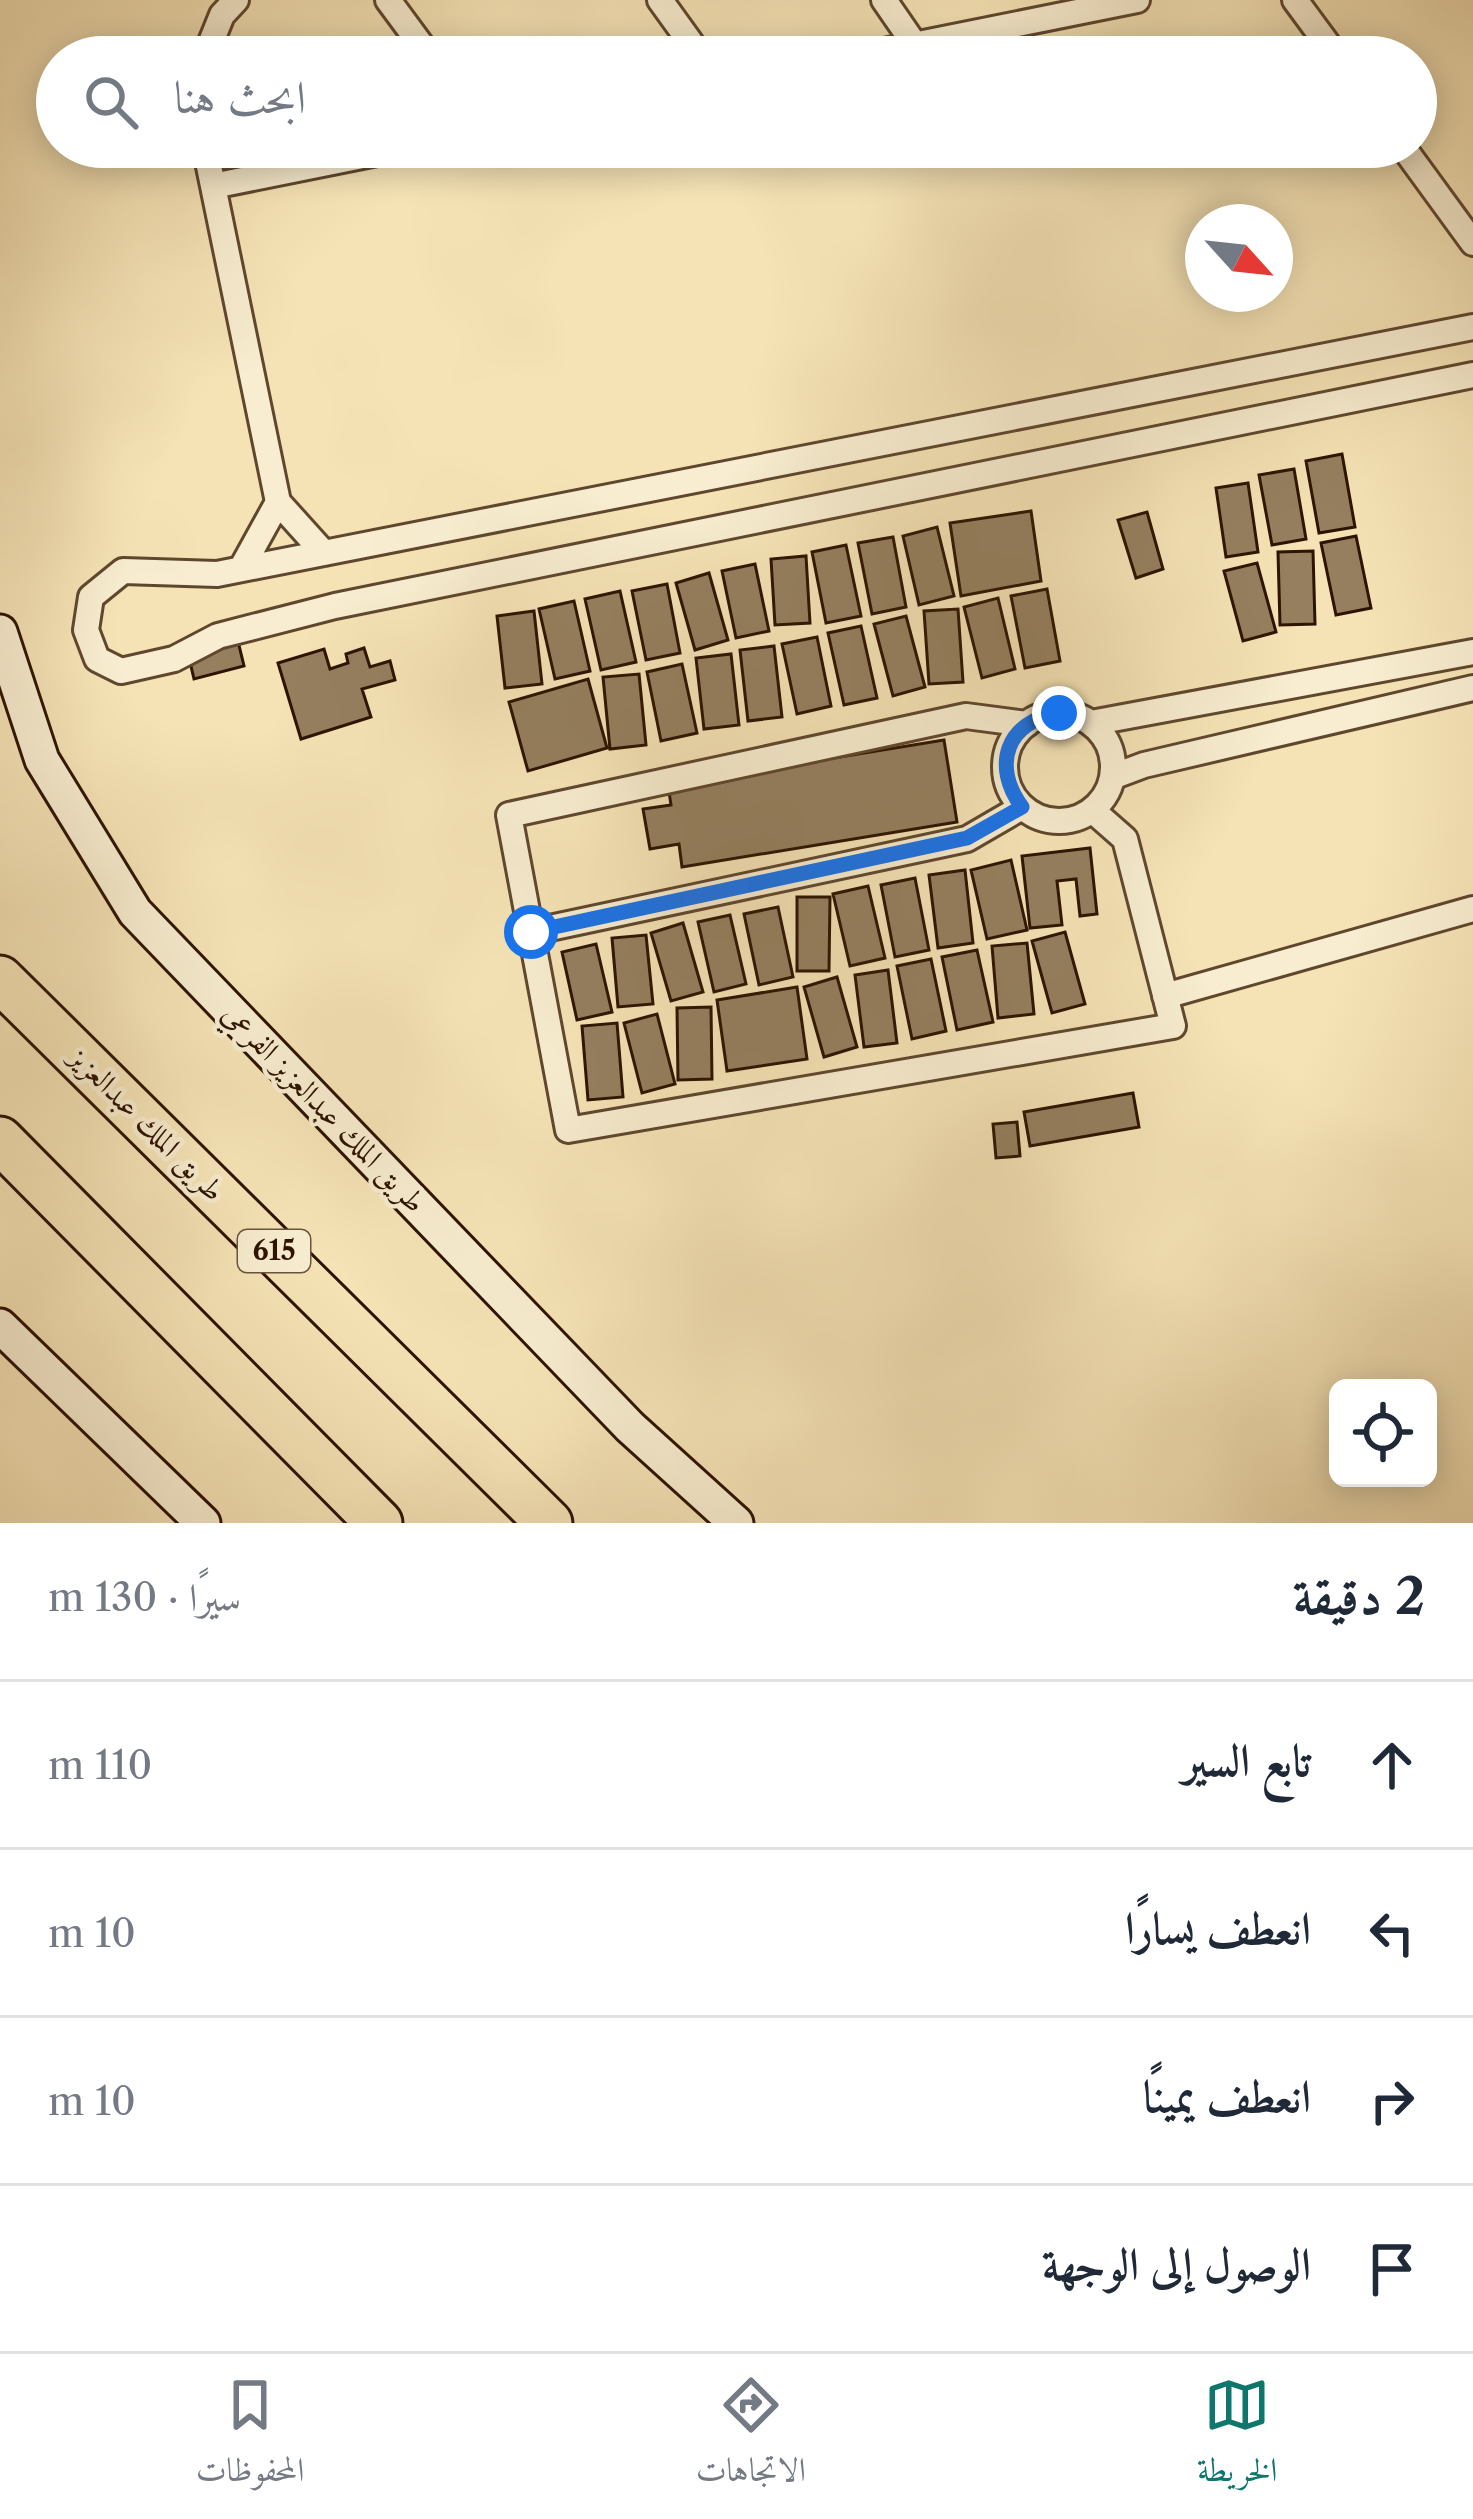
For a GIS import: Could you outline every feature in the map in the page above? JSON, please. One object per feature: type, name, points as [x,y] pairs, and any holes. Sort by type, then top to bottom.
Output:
[{"type":"highway","name":"طريق الملك عبدالعزيز","points":[[0,979],[549,1523]]},
{"type":"highway","points":[[0,1140],[379,1523]]},
{"type":"main road","name":"طريق الملك عبدالعزيز الفرعي","points":[[0,632],[42,760],[135,912],[630,1427],[736,1523]]},
{"type":"main road","points":[[0,1325],[203,1523]]},
{"type":"street","points":[[214,36],[222,15],[236,0]]},
{"type":"street","points":[[388,0],[415,36]]},
{"type":"street","points":[[660,0],[685,36]]},
{"type":"street","points":[[884,0],[909,36]]},
{"type":"street","points":[[959,36],[1137,0]]},
{"type":"street","points":[[1295,0],[1322,36]]},
{"type":"street","points":[[209,168],[278,502],[324,553]]},
{"type":"street","points":[[213,186],[303,168]]},
{"type":"street","points":[[1418,168],[1473,243]]},
{"type":"street","points":[[1473,327],[218,574],[123,571],[91,597],[86,630],[97,659],[121,671],[174,658],[218,636],[335,605],[1473,374]]},
{"type":"street","points":[[241,569],[278,502]]},
{"type":"street","points":[[1091,724],[1473,652]]},
{"type":"street","points":[[1112,777],[1144,765],[1473,688]]},
{"type":"street","points":[[1059,713],[1091,724],[1102,734],[1113,762],[1102,801],[1078,818],[1034,816],[1022,807],[1006,780],[1008,748],[1016,735],[1042,716],[1059,713]]},
{"type":"street","points":[[1027,724],[966,716],[509,815],[568,1130],[1173,1026],[1125,839],[1092,810]]},
{"type":"street","points":[[531,932],[967,838],[1022,807]]},
{"type":"street","points":[[1165,996],[1473,908]]},
{"type":"building","points":[[1342,454],[1355,527],[1319,533],[1306,461]]},
{"type":"building","points":[[1294,469],[1306,539],[1272,545],[1259,475]]},
{"type":"building","points":[[1248,483],[1258,552],[1226,557],[1216,488]]},
{"type":"building","points":[[1031,511],[1041,581],[961,596],[950,523]]},
{"type":"building","points":[[1147,512],[1163,569],[1136,578],[1118,520]]},
{"type":"building","points":[[937,527],[954,596],[919,605],[903,536]]},
{"type":"building","points":[[1356,536],[1371,608],[1336,615],[1321,543]]},
{"type":"building","points":[[893,537],[906,607],[872,614],[858,543]]},
{"type":"building","points":[[846,545],[861,616],[826,623],[812,552]]},
{"type":"building","points":[[1313,551],[1315,624],[1280,625],[1278,552]]},
{"type":"building","points":[[806,556],[810,623],[775,625],[771,559]]},
{"type":"building","points":[[1257,563],[1276,632],[1243,641],[1224,571]]},
{"type":"building","points":[[755,564],[769,631],[736,638],[722,571]]},
{"type":"building","points":[[709,573],[728,640],[695,650],[676,583]]},
{"type":"building","points":[[667,584],[680,653],[646,660],[632,591]]},
{"type":"building","points":[[1047,589],[1060,661],[1025,668],[1011,596]]},
{"type":"building","points":[[620,591],[636,662],[601,670],[585,599]]},
{"type":"building","points":[[998,598],[1015,669],[982,678],[964,607]]},
{"type":"building","points":[[574,601],[590,671],[555,679],[539,609]]},
{"type":"building","points":[[958,609],[963,682],[929,684],[924,611]]},
{"type":"building","points":[[534,611],[542,684],[505,688],[497,616]]},
{"type":"building","points":[[906,616],[925,687],[893,696],[874,624]]},
{"type":"building","points":[[861,626],[877,698],[844,705],[828,633]]},
{"type":"building","points":[[236,633],[244,666],[194,679],[186,645]]},
{"type":"building","points":[[817,637],[831,706],[797,714],[782,644]]},
{"type":"building","points":[[774,646],[782,717],[748,721],[740,650]]},
{"type":"building","points":[[364,648],[370,667],[390,661],[395,680],[362,689],[371,717],[301,739],[278,663],[324,649],[330,669],[348,663],[346,654]]},
{"type":"building","points":[[731,654],[739,725],[704,729],[696,658]]},
{"type":"building","points":[[682,664],[697,733],[661,741],[647,672]]},
{"type":"building","points":[[639,674],[646,745],[610,749],[603,677]]},
{"type":"building","points":[[588,679],[607,748],[528,771],[509,702]]},
{"type":"building","points":[[944,740],[957,822],[682,867],[679,844],[650,849],[643,809],[671,805],[668,785]]},
{"type":"building","points":[[1090,848],[1097,914],[1080,916],[1076,879],[1057,881],[1062,925],[1030,928],[1022,856]]},
{"type":"building","points":[[1011,860],[1027,930],[987,939],[971,870]]},
{"type":"building","points":[[965,870],[973,943],[938,948],[929,875]]},
{"type":"building","points":[[915,878],[929,950],[895,957],[881,885]]},
{"type":"building","points":[[868,886],[885,958],[850,966],[833,894]]},
{"type":"building","points":[[797,897],[830,897],[829,971],[797,971]]},
{"type":"building","points":[[778,907],[793,977],[759,985],[744,914]]},
{"type":"building","points":[[730,915],[746,984],[714,992],[698,922]]},
{"type":"building","points":[[683,923],[703,992],[671,1001],[651,933]]},
{"type":"building","points":[[1065,932],[1085,1004],[1052,1013],[1032,941]]},
{"type":"building","points":[[646,935],[653,1004],[618,1007],[612,938]]},
{"type":"building","points":[[1027,943],[1034,1014],[998,1018],[992,946]]},
{"type":"building","points":[[596,944],[612,1012],[577,1020],[562,952]]},
{"type":"building","points":[[977,950],[993,1022],[957,1030],[942,957]]},
{"type":"building","points":[[931,959],[946,1031],[912,1039],[897,966]]},
{"type":"building","points":[[888,970],[897,1043],[864,1047],[855,975]]},
{"type":"building","points":[[837,977],[857,1047],[824,1057],[804,987]]},
{"type":"building","points":[[797,987],[807,1059],[727,1071],[717,1000]]},
{"type":"building","points":[[711,1007],[712,1079],[678,1080],[677,1008]]},
{"type":"building","points":[[657,1014],[675,1084],[642,1093],[624,1023]]},
{"type":"building","points":[[617,1023],[623,1097],[588,1100],[582,1026]]},
{"type":"building","points":[[1133,1093],[1139,1127],[1030,1146],[1024,1112]]},
{"type":"building","points":[[1017,1122],[1020,1156],[996,1158],[993,1124]]},
{"type":"route","points":[[531,932],[967,838],[1022,807],[1006,780],[1008,748],[1027,724],[1059,713]]}]
